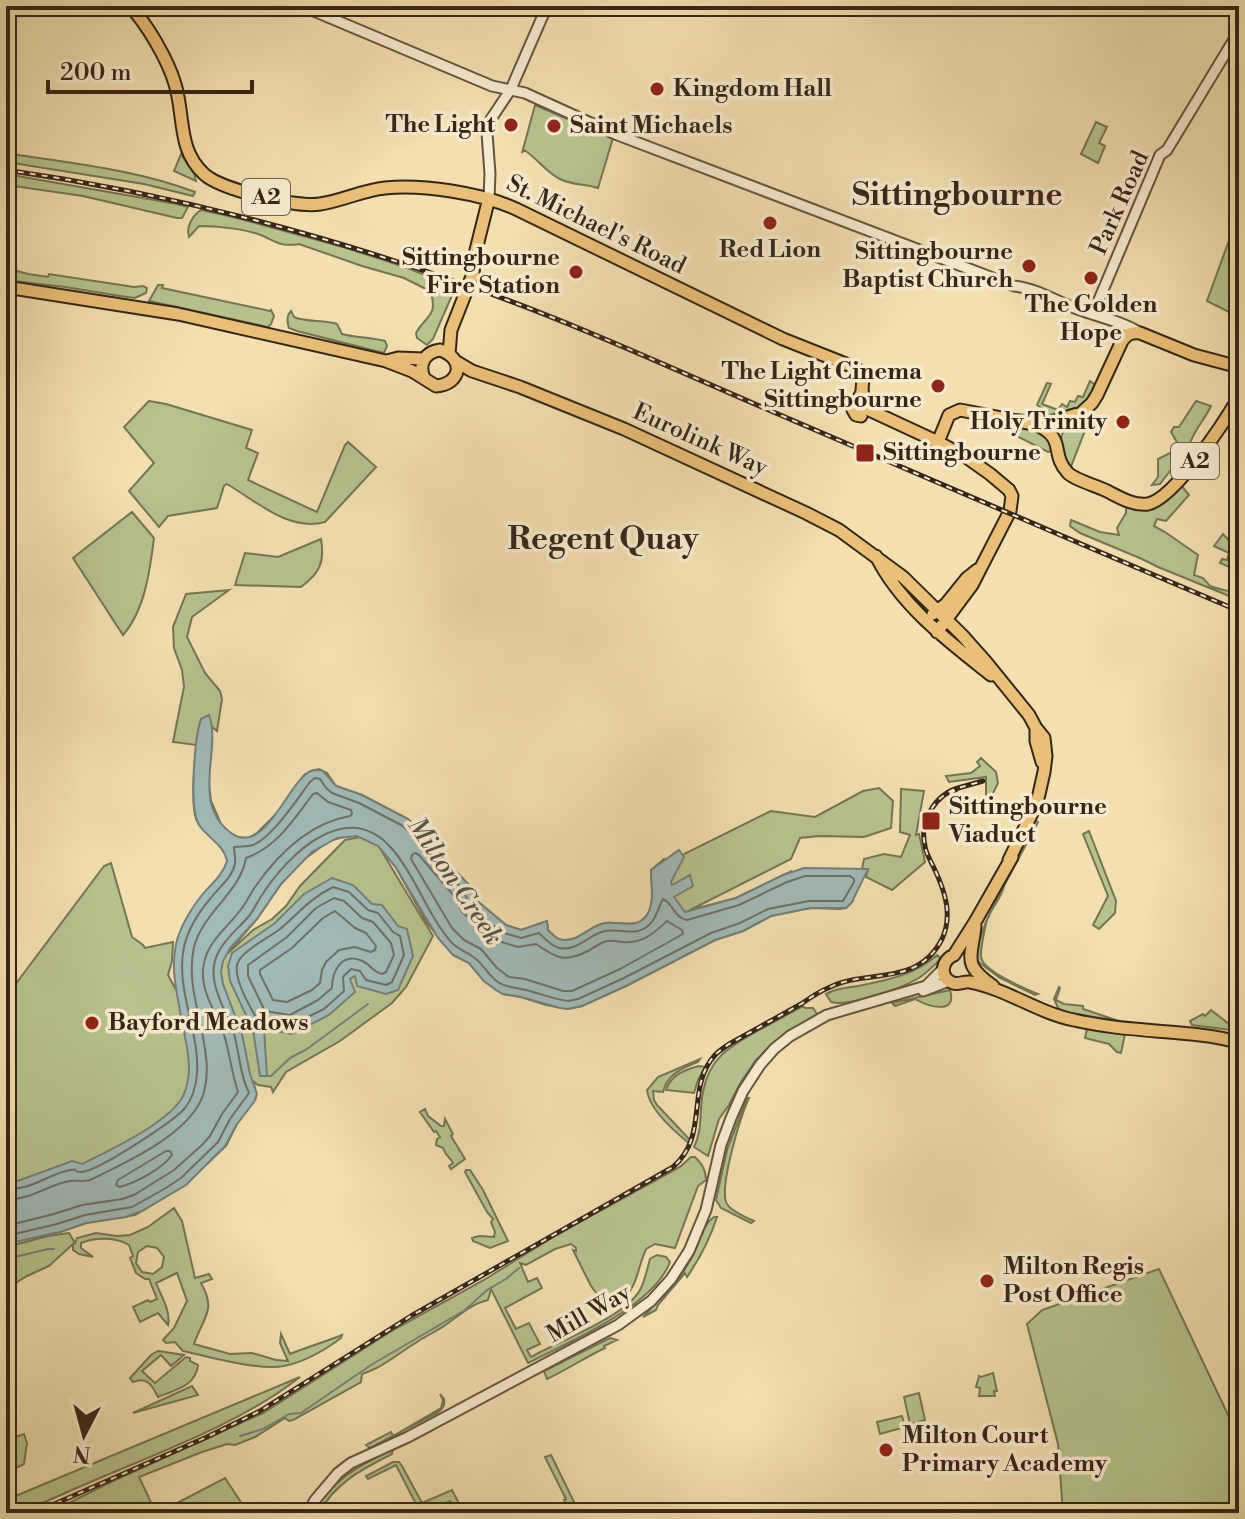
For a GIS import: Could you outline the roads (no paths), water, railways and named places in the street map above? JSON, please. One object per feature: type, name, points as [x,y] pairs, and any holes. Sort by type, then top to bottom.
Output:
[{"type":"main road","name":"St. Michael's Road","points":[[130,6],[144,24],[175,82],[184,144],[197,167],[207,177],[227,186],[298,205],[341,201],[375,189],[410,186],[489,198],[783,339],[856,368],[863,377],[864,406],[973,462],[1009,490],[1012,496],[1010,511],[980,567]]},
{"type":"main road","name":"St. Michael's Road","points":[[140,6],[144,24]]},
{"type":"main road","points":[[386,361],[424,359],[436,351],[451,330],[473,274],[489,198]]},
{"type":"main road","points":[[6,287],[178,314],[386,361],[424,378],[432,385],[441,386],[453,379],[457,370],[452,357],[451,330]]},
{"type":"main road","points":[[938,442],[949,415],[960,410],[1033,424],[1081,413],[1092,403],[1123,330],[1140,333],[1237,369]]},
{"type":"main road","points":[[436,351],[452,357]]},
{"type":"main road","name":"Eurolink Way","points":[[452,357],[472,371],[624,429],[839,530],[903,577],[946,619],[1001,682]]},
{"type":"main road","points":[[424,359],[421,369],[424,378]]},
{"type":"main road","name":"Eurolink Way","points":[[453,379],[498,379]]},
{"type":"main road","name":"A2","points":[[1033,424],[1048,430],[1070,475],[1135,503],[1151,503],[1180,479],[1239,397]]},
{"type":"main road","points":[[1056,444],[1062,427],[1074,415]]},
{"type":"main road","points":[[918,434],[943,428]]},
{"type":"main road","name":"Eurolink Way","points":[[875,556],[894,587],[937,632],[1001,682]]},
{"type":"main road","points":[[927,621],[980,567]]},
{"type":"main road","points":[[937,632],[972,585],[980,567]]},
{"type":"main road","points":[[975,922],[971,975],[959,984],[949,981],[943,969],[946,960],[954,955],[975,922],[1024,831],[1037,803],[1044,766],[1039,756],[1036,728],[1001,682]]},
{"type":"main road","points":[[954,955],[962,955],[983,979],[1000,991],[1041,1011],[1070,1020],[1219,1037],[1238,1043]]},
{"type":"main road","points":[[965,981],[1000,991]]},
{"type":"street","points":[[302,6],[492,86],[538,98],[615,134],[1014,286],[1096,313],[1123,330]]},
{"type":"street","points":[[489,198],[487,133],[491,119],[511,89],[547,6]]},
{"type":"street","name":"Park Road","points":[[1096,313],[1160,155],[1167,150],[1239,31]]},
{"type":"street","name":"Mill Way","points":[[308,1513],[338,1473],[351,1463],[408,1437],[618,1325],[651,1301],[671,1279],[689,1251],[706,1210],[721,1145],[731,1118],[743,1091],[774,1049],[827,1015],[926,986],[943,969]]},
{"type":"street","name":"Mill Way","points":[[907,992],[927,990],[949,981]]},
{"type":"water","name":"Milton Creek","points":[[209,715],[212,744],[209,792],[219,821],[231,833],[243,838],[255,835],[276,814],[303,777],[313,770],[323,771],[336,786],[362,795],[408,819],[470,886],[476,900],[506,925],[521,930],[547,921],[548,930],[562,940],[575,938],[605,923],[633,924],[643,920],[651,905],[651,870],[679,850],[684,857],[671,882],[672,885],[690,875],[693,886],[674,897],[685,912],[736,898],[804,868],[868,869],[846,908],[810,908],[771,916],[743,931],[715,940],[628,985],[582,1006],[568,1009],[496,990],[469,963],[453,955],[438,938],[395,866],[378,846],[357,836],[337,838],[312,852],[281,884],[223,961],[223,984],[242,1034],[257,1094],[225,1146],[186,1185],[142,1211],[6,1244],[6,1181],[15,1182],[72,1161],[82,1164],[107,1152],[161,1119],[180,1101],[185,1091],[189,1064],[175,978],[176,944],[190,912],[220,875],[227,861],[220,846],[200,826],[194,805],[199,728],[201,719]]},
{"type":"water","points":[[332,878],[353,885],[372,904],[382,905],[398,926],[407,929],[413,956],[398,990],[386,994],[357,986],[355,976],[350,979],[355,992],[329,1015],[292,1034],[264,1029],[267,1076],[260,1076],[253,1030],[230,981],[228,966],[232,953],[275,923],[304,894]]},
{"type":"waterway","points":[[267,1076],[368,1004]]},
{"type":"waterway","points":[[6,1259],[54,1249]]},
{"type":"waterway","points":[[240,1436],[263,1429],[289,1414],[301,1413],[371,1365],[465,1310],[519,1268]]},
{"type":"waterway","points":[[60,1513],[81,1504],[86,1513]]},
{"type":"railway","points":[[6,170],[121,190],[236,215],[349,246],[500,297],[1239,611]]},
{"type":"railway","points":[[950,794],[958,788],[983,781]]},
{"type":"railway","points":[[34,1513],[260,1411],[411,1316],[673,1167],[691,1141],[701,1082],[706,1068],[719,1051],[824,990],[843,982],[905,971],[932,954],[942,939],[947,912],[941,885],[926,849],[924,827],[931,810],[942,796],[958,788]]},
{"type":"place","name":"Kingdom Hall","points":[[657,89]]},
{"type":"place","name":"The Light","points":[[511,125]]},
{"type":"place","name":"Saint Michaels","points":[[554,126]]},
{"type":"place","name":"Red Lion","points":[[770,223]]},
{"type":"place","name":"Sittingbourne Baptist Church","points":[[1029,266]]},
{"type":"place","name":"Sittingbourne Fire Station","points":[[576,272]]},
{"type":"place","name":"The Golden Hope","points":[[1091,278]]},
{"type":"place","name":"The Light Cinema Sittingbourne","points":[[938,386]]},
{"type":"place","name":"Holy Trinity","points":[[1123,422]]},
{"type":"place","name":"Sittingbourne","points":[[865,453]]},
{"type":"place","name":"Sittingbourne Viaduct","points":[[931,821]]},
{"type":"place","name":"Bayford Meadows","points":[[92,1023]]},
{"type":"place","name":"Milton Regis Post Office","points":[[987,1281]]},
{"type":"place","name":"Milton Court Primary Academy","points":[[886,1450]]},
{"type":"district","name":"Sittingbourne","points":[[957,195]]},
{"type":"district","name":"Regent Quay","points":[[603,539]]}]
